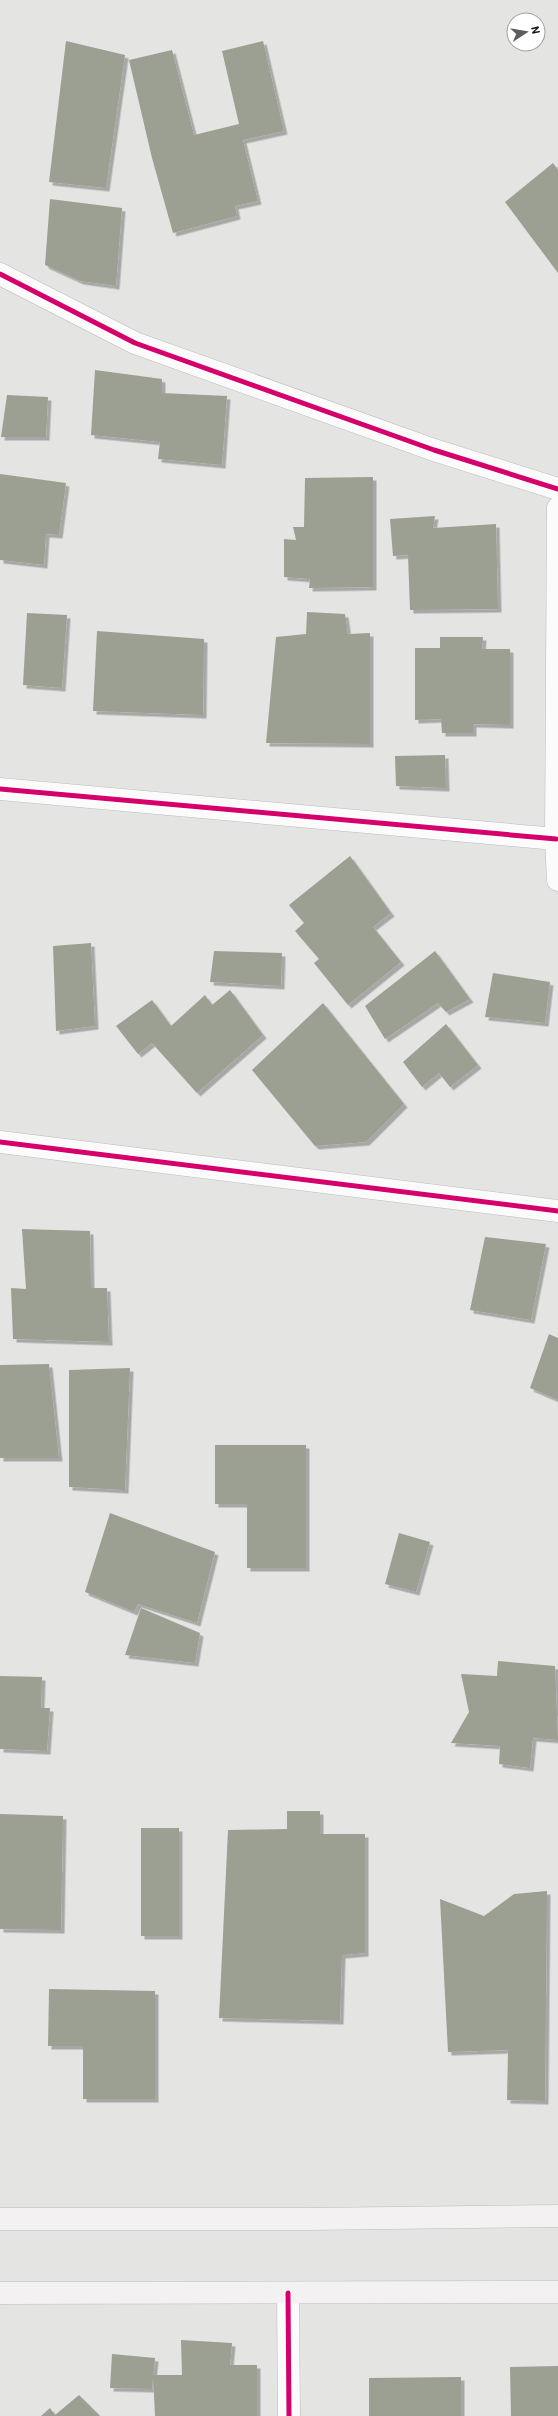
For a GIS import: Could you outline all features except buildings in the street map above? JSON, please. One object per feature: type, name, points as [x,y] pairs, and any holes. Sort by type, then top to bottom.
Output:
[{"type":"main road","points":[[0,2219],[309,2219],[558,2216]]},
{"type":"main road","points":[[0,2293],[558,2292]]},
{"type":"street","points":[[0,274],[135,343],[434,450],[558,489]]},
{"type":"street","points":[[558,508],[556,839],[558,880]]},
{"type":"street","points":[[0,789],[556,839]]},
{"type":"street","points":[[0,1142],[558,1212]]},
{"type":"street","points":[[288,2293],[290,2416]]},
{"type":"cycle path","points":[[0,274],[135,343],[434,450],[558,489]]},
{"type":"cycle path","points":[[0,789],[556,839]]},
{"type":"cycle path","points":[[0,1142],[558,1211]]},
{"type":"cycle path","points":[[288,2293],[289,2416]]}]
